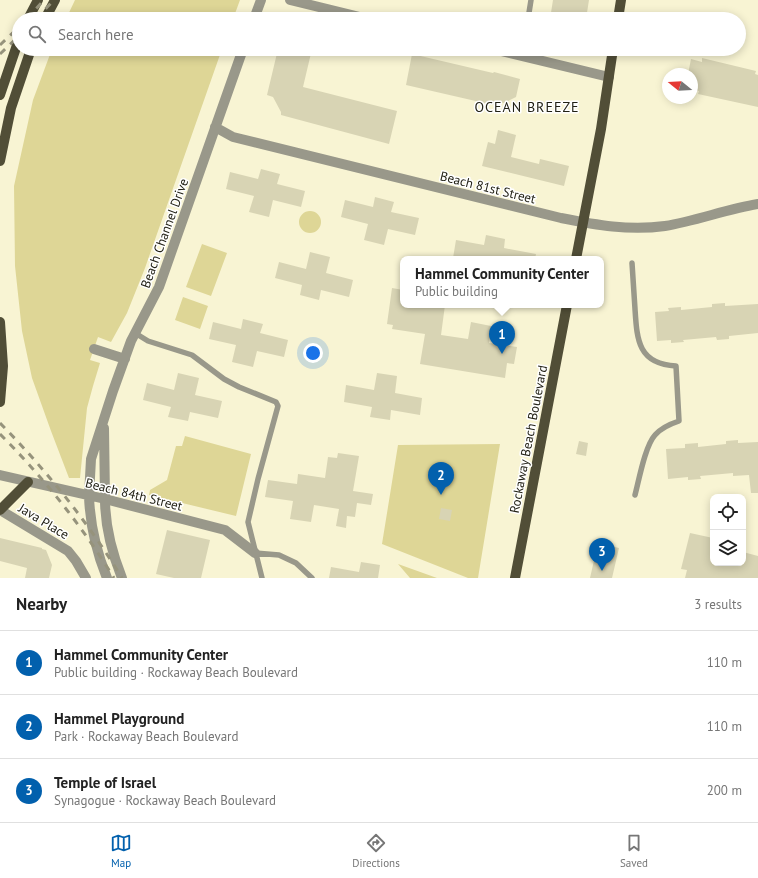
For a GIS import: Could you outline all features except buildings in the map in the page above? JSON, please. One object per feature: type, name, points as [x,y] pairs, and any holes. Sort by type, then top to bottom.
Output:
[{"type":"main road","points":[[32,12],[38,0]]},
{"type":"main road","points":[[49,12],[55,0]]},
{"type":"main road","points":[[619,12],[621,0]]},
{"type":"main road","points":[[0,94],[13,56]]},
{"type":"main road","points":[[0,161],[11,108],[29,56]]},
{"type":"main road","points":[[577,256],[612,56]]},
{"type":"main road","name":"Rockaway Beach Boulevard","points":[[515,578],[566,308]]},
{"type":"main road","points":[[0,322],[3,366],[0,402]]},
{"type":"main road","points":[[0,510],[28,482]]},
{"type":"street","points":[[257,12],[261,0]]},
{"type":"street","points":[[290,0],[339,12]]},
{"type":"street","name":"Beach Channel Drive","points":[[107,578],[93,535],[89,496],[91,459],[113,391],[135,333],[159,287],[240,56]]},
{"type":"street","points":[[534,56],[609,77]]},
{"type":"street","name":"Beach 81st Street","points":[[215,127],[232,137],[583,223],[625,228],[665,226],[737,207],[758,204]]},
{"type":"street","points":[[94,349],[125,359]]},
{"type":"street","name":"Beach Channel Drive","points":[[103,422],[104,500],[108,532],[114,556],[122,578]]},
{"type":"street","name":"Beach 84th Street","points":[[0,475],[225,530],[256,553]]},
{"type":"street","name":"Java Place","points":[[0,510],[68,551],[86,578]]},
{"type":"lane","points":[[529,12],[532,0]]},
{"type":"lane","points":[[632,263],[638,342],[644,352],[653,360],[664,365],[676,366],[679,421],[668,425],[653,437],[635,495]]},
{"type":"lane","points":[[135,333],[148,341],[192,355],[224,379],[239,387],[276,402],[278,406],[277,411],[248,522],[262,578]]},
{"type":"lane","points":[[256,553],[279,555],[296,563],[312,578]]},
{"type":"shaded area","points":[[75,0],[240,0],[236,12],[69,12]]},
{"type":"shaded area","points":[[49,56],[220,56],[145,268],[127,313],[111,342],[98,337],[90,360],[100,363],[87,408],[80,478],[69,478],[32,378],[22,331],[15,266],[14,186],[33,100]]},
{"type":"shaded area","points":[[306,211],[314,211],[321,218],[321,226],[314,233],[306,233],[299,226],[299,218]]},
{"type":"shaded area","points":[[202,244],[227,253],[211,296],[186,287]]},
{"type":"shaded area","points":[[183,297],[208,306],[200,329],[175,320]]},
{"type":"shaded area","points":[[185,436],[251,454],[236,516],[149,495],[150,490],[167,480],[176,446],[182,446]]},
{"type":"shaded area","points":[[500,444],[478,578],[468,578],[382,544],[398,445]]},
{"type":"shaded area","points":[[398,564],[437,578],[410,578]]},
{"type":"railway","points":[[33,12],[44,0]]},
{"type":"railway","points":[[43,12],[54,0]]},
{"type":"railway","points":[[0,45],[12,34]]},
{"type":"railway","points":[[0,54],[12,43]]},
{"type":"railway","points":[[0,423],[34,459],[66,497],[109,557],[122,578]]},
{"type":"railway","points":[[0,434],[47,485],[89,540],[114,578]]},
{"type":"place","name":"Hammel Community Center","points":[[502,354]]},
{"type":"place","name":"Hammel Playground","points":[[441,495]]},
{"type":"place","name":"Temple of Israel","points":[[602,571]]},
{"type":"district","name":"OCEAN BREEZE","points":[[527,107]]}]
